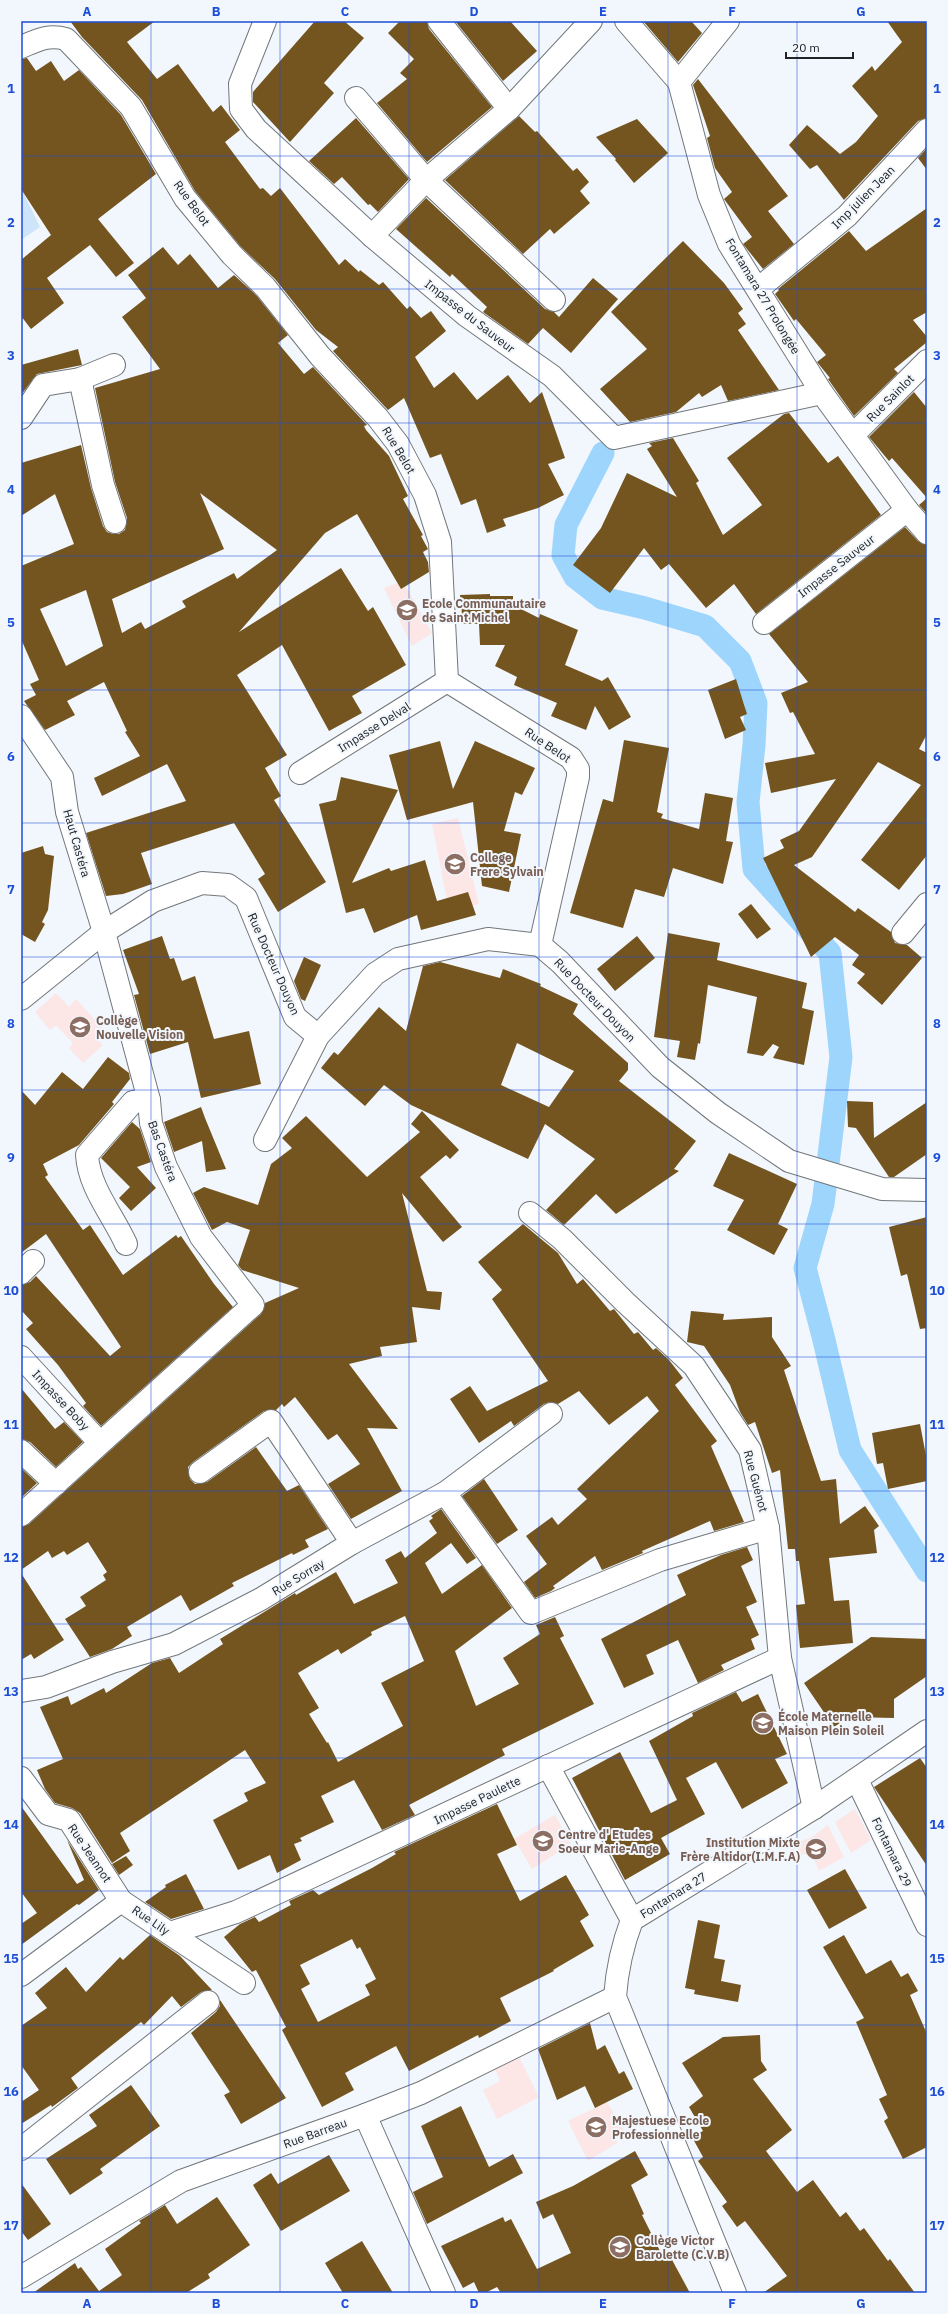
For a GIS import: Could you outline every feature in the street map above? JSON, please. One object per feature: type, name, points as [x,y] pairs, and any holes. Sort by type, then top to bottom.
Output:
[{"type":"street","name":"Impasse du Sauveur","points":[[265,21],[240,84],[241,109],[256,129],[372,236],[467,316],[552,376],[614,438],[822,393]]},
{"type":"street","points":[[439,21],[509,109]]},
{"type":"street","points":[[372,236],[426,180],[509,109],[591,21]]},
{"type":"street","name":"Fontamara 27 Prolongée","points":[[626,21],[679,82],[709,195],[729,244],[822,393],[907,510],[927,533]]},
{"type":"street","points":[[679,82],[728,21]]},
{"type":"street","name":"Rue Belot","points":[[21,47],[42,37],[54,36],[66,39],[131,107],[185,198],[232,255],[265,287],[320,356],[378,418],[398,444],[425,495],[440,542],[447,681],[571,758],[578,769],[578,777],[540,945]]},
{"type":"street","points":[[356,98],[426,180],[554,300]]},
{"type":"street","name":"Imp julien Jean","points":[[758,289],[847,216],[927,130]]},
{"type":"street","name":"Rue Sainlot","points":[[853,435],[927,361]]},
{"type":"street","points":[[21,418],[43,385],[80,379],[114,365]]},
{"type":"street","points":[[80,379],[103,485],[115,522]]},
{"type":"street","name":"Impasse Sauveur","points":[[764,622],[907,510]]},
{"type":"street","name":"Impasse Delval","points":[[300,773],[447,681]]},
{"type":"street","name":"Haut Castéra","points":[[21,716],[62,777],[67,812],[104,932]]},
{"type":"street","name":"Rue Docteur Douyon","points":[[21,1000],[104,932],[153,901],[202,883],[228,886],[246,898],[295,1017],[318,1036]]},
{"type":"street","points":[[904,933],[927,904]]},
{"type":"street","name":"Bas Castéra","points":[[100,1443],[253,1305],[201,1237],[166,1167],[151,1123],[149,1100],[104,932]]},
{"type":"street","points":[[265,1140],[318,1036],[376,974],[398,959],[488,939],[540,945]]},
{"type":"street","name":"Rue Docteur Douyon","points":[[540,945],[560,962],[660,1067],[718,1113],[789,1161],[844,1179],[882,1189],[927,1190]]},
{"type":"street","points":[[126,1244],[102,1200],[87,1165],[87,1155],[133,1102],[149,1100]]},
{"type":"street","name":"Rue Guénot","points":[[530,1213],[562,1239],[694,1366],[750,1450],[768,1528],[780,1658],[814,1808]]},
{"type":"street","name":"Impasse Boby","points":[[21,1357],[100,1443]]},
{"type":"street","name":"Rue Sorray","points":[[21,1691],[46,1687],[112,1662],[174,1644],[261,1599],[352,1543],[445,1493],[551,1414]]},
{"type":"street","points":[[200,1472],[271,1421],[352,1543]]},
{"type":"street","points":[[21,1515],[100,1443]]},
{"type":"street","points":[[21,1451],[56,1484]]},
{"type":"street","points":[[445,1493],[531,1613],[660,1560],[768,1528]]},
{"type":"street","name":"Impasse Paulette","points":[[170,1934],[236,1912],[780,1658]]},
{"type":"street","name":"Fontamara 27","points":[[735,2293],[615,1997],[617,1967],[624,1941],[632,1920],[814,1808],[927,1731]]},
{"type":"street","points":[[548,1766],[632,1920]]},
{"type":"street","name":"Rue Jeannot","points":[[21,1778],[48,1814],[69,1820],[121,1900]]},
{"type":"street","name":"Fontamara 29","points":[[857,1780],[927,1925]]},
{"type":"street","name":"Rue Lily","points":[[21,1975],[121,1900],[244,1983]]},
{"type":"street","name":"Rue Barreau","points":[[21,2277],[182,2181],[365,2116],[421,2093],[615,1997]]},
{"type":"street","points":[[21,2149],[208,2002]]},
{"type":"street","points":[[365,2116],[444,2293]]},
{"type":"shaded area","points":[[21,188],[40,227],[21,240]]},
{"type":"shaded area","name":"Ecole Communautaire de Saint Michel","points":[[403,581],[432,633],[412,646],[384,588]]},
{"type":"shaded area","name":"College Frere Sylvain","points":[[458,818],[479,904],[449,910],[432,824]]},
{"type":"shaded area","name":"Collège Nouvelle Vision","points":[[56,993],[69,1007],[76,999],[105,1031],[97,1039],[103,1045],[83,1063],[69,1048],[73,1043],[56,1025],[50,1030],[35,1012]]},
{"type":"shaded area","points":[[855,1809],[871,1840],[851,1853],[835,1822]]},
{"type":"shaded area","name":"Centre d' Etudes Soeur Marie-Ange","points":[[555,1815],[571,1844],[532,1869],[514,1839]]},
{"type":"shaded area","name":"Institution Mixte Frère Altidor(I.M.F.A)","points":[[828,1825],[844,1857],[819,1871],[811,1852],[796,1857],[790,1845],[812,1837]]},
{"type":"shaded area","points":[[516,2051],[539,2097],[497,2119],[483,2090],[500,2081],[493,2064]]},
{"type":"shaded area","name":"Majestuese Ecole Professionnelle","points":[[607,2102],[625,2132],[616,2139],[617,2143],[588,2161],[568,2121]]},
{"type":"building","points":[[70,21],[155,21],[127,42],[157,79],[178,64],[213,112],[221,105],[240,130],[225,142],[260,189],[263,188],[271,196],[280,188],[339,265],[345,259],[359,272],[360,270],[379,285],[383,282],[407,309],[410,306],[421,318],[431,311],[446,331],[415,357],[434,388],[454,372],[477,400],[508,375],[530,403],[542,392],[565,458],[548,464],[564,495],[538,508],[503,519],[506,526],[487,533],[476,499],[461,505],[441,454],[430,458],[404,398],[388,410],[333,351],[338,347],[316,330],[275,279],[241,247],[195,191],[142,100],[82,37]]},
{"type":"building","points":[[315,21],[344,21],[364,38],[324,83],[334,93],[290,142],[253,102],[253,92]]},
{"type":"building","points":[[400,21],[427,21],[429,29],[492,107],[427,162],[377,103],[407,79],[400,73],[414,59],[388,33]]},
{"type":"building","points":[[455,21],[510,21],[537,51],[503,81]]},
{"type":"building","points":[[643,21],[691,21],[702,33],[678,62]]},
{"type":"building","points":[[887,21],[927,21],[927,118],[918,121],[844,200],[817,165],[810,169],[789,145],[807,125],[840,154],[856,142],[878,116],[852,86],[872,66],[875,71],[902,42]]},
{"type":"building","points":[[27,58],[36,71],[51,61],[64,81],[79,70],[121,115],[156,174],[98,219],[134,263],[116,277],[90,245],[47,278],[64,303],[31,329],[21,316],[21,260],[51,235],[21,189],[21,59]]},
{"type":"building","points":[[698,79],[788,196],[768,211],[794,244],[763,269],[743,244],[752,237],[724,199],[732,192],[715,168],[707,138],[710,136],[693,85]]},
{"type":"building","points":[[519,116],[535,132],[537,131],[573,171],[577,168],[589,182],[580,191],[590,203],[554,234],[550,229],[523,254],[445,180]]},
{"type":"building","points":[[356,118],[409,179],[378,212],[370,204],[368,205],[342,177],[334,184],[309,161]]},
{"type":"building","points":[[637,119],[668,153],[634,183],[615,160],[616,159],[596,137]]},
{"type":"building","points":[[927,148],[927,170],[918,158]]},
{"type":"building","points":[[426,198],[545,309],[554,312],[559,317],[593,278],[618,299],[571,353],[543,328],[528,344],[483,312],[487,307],[452,274],[450,277],[396,229]]},
{"type":"building","points":[[927,208],[927,312],[913,320],[927,337],[927,342],[894,369],[898,373],[854,416],[828,379],[830,378],[817,362],[826,355],[796,319],[794,321],[775,294],[779,290],[778,289],[849,231],[866,251]]},
{"type":"building","points":[[683,241],[724,283],[743,309],[738,313],[746,324],[738,330],[779,390],[728,401],[721,385],[702,397],[699,393],[676,412],[630,422],[600,389],[647,349],[611,312]]},
{"type":"building","points":[[163,247],[178,265],[190,254],[218,288],[234,275],[256,295],[288,335],[278,343],[304,374],[313,367],[367,425],[364,426],[366,430],[389,456],[408,496],[403,499],[423,535],[421,536],[428,549],[423,552],[428,562],[429,572],[401,589],[357,514],[325,533],[239,632],[341,568],[368,611],[373,607],[406,665],[352,696],[362,713],[329,731],[282,645],[237,675],[287,755],[265,768],[281,796],[274,800],[326,882],[278,912],[258,879],[265,874],[234,823],[141,853],[152,884],[123,894],[106,896],[86,833],[186,801],[167,764],[102,796],[94,778],[140,756],[125,732],[127,731],[104,682],[67,701],[75,715],[45,730],[24,701],[36,695],[30,684],[39,680],[21,639],[21,566],[74,544],[55,494],[21,516],[21,463],[81,445],[91,488],[103,526],[107,532],[113,534],[119,534],[125,530],[127,518],[115,482],[95,388],[160,369],[122,317],[146,298],[128,275]],"holes":[[[200,493],[277,550],[237,579],[234,573],[182,601],[186,607],[145,629],[141,622],[122,633],[112,599],[224,549]],[[86,590],[103,646],[66,666],[40,609]]]},
{"type":"building","points":[[78,349],[82,365],[37,374],[21,395],[21,365]]},
{"type":"building","points":[[914,392],[927,408],[927,498],[892,458],[889,461],[869,437]]},
{"type":"building","points":[[789,413],[828,463],[838,456],[881,515],[756,614],[734,584],[706,608],[669,564],[661,570],[644,548],[610,593],[573,565],[601,528],[627,473],[677,497],[647,449],[652,446],[649,443],[673,438],[699,481],[696,483],[723,535],[762,505],[727,458],[784,414]]},
{"type":"building","points":[[927,498],[927,514],[919,505]]},
{"type":"building","points":[[905,527],[918,541],[927,545],[927,734],[919,749],[927,753],[927,855],[899,890],[861,860],[921,785],[878,762],[812,857],[794,865],[855,912],[858,908],[891,932],[895,943],[907,945],[922,958],[882,1005],[857,983],[865,974],[852,965],[859,955],[835,937],[811,957],[763,858],[784,848],[780,840],[799,831],[836,779],[771,793],[765,763],[815,754],[793,712],[790,713],[781,693],[808,682],[769,634]]},
{"type":"building","points":[[490,594],[490,596],[513,596],[513,605],[539,618],[540,614],[578,630],[565,665],[602,681],[608,677],[631,717],[609,730],[595,706],[586,730],[551,716],[557,703],[514,685],[517,677],[495,666],[505,645],[480,645],[479,624],[463,624],[460,595]]},
{"type":"building","points":[[736,679],[747,714],[740,717],[746,730],[725,739],[708,690]]},
{"type":"building","points":[[624,740],[669,748],[657,812],[663,814],[661,818],[699,829],[705,793],[733,798],[726,841],[733,842],[723,884],[673,868],[664,897],[635,889],[623,928],[570,913],[603,799],[613,802]]},
{"type":"building","points":[[440,741],[453,789],[475,741],[535,768],[522,795],[515,792],[504,831],[521,834],[509,892],[482,886],[473,802],[407,820],[389,755]]},
{"type":"building","points":[[341,777],[398,790],[352,883],[389,868],[391,871],[425,860],[437,901],[468,892],[476,915],[421,930],[417,915],[374,933],[364,908],[346,913],[319,804],[336,800]]},
{"type":"building","points":[[43,846],[45,854],[54,856],[48,910],[42,922],[45,924],[35,942],[21,934],[21,853]]},
{"type":"building","points":[[751,904],[771,929],[757,939],[738,914]]},
{"type":"building","points":[[668,933],[720,943],[717,960],[807,983],[802,1008],[814,1011],[804,1065],[773,1058],[779,1047],[773,1044],[763,1056],[747,1053],[757,997],[708,985],[700,1044],[698,1043],[695,1060],[677,1057],[680,1041],[654,1037]]},
{"type":"building","points":[[162,936],[170,959],[174,958],[182,981],[195,976],[214,1039],[249,1031],[261,1084],[201,1098],[188,1042],[150,1054],[134,995],[139,994],[123,950]]},
{"type":"building","points":[[637,936],[655,958],[615,991],[597,969]]},
{"type":"building","points":[[304,957],[321,965],[305,1001],[301,999],[294,981]]},
{"type":"building","points":[[440,962],[500,978],[503,969],[541,984],[540,986],[578,1004],[573,1014],[628,1063],[628,1070],[619,1081],[696,1141],[674,1169],[679,1171],[616,1214],[596,1194],[564,1225],[546,1210],[595,1159],[545,1124],[528,1159],[411,1105],[384,1085],[365,1106],[321,1068],[334,1052],[338,1055],[379,1007],[406,1031],[423,966]],"holes":[[[517,1043],[574,1071],[549,1107],[501,1085]]]},
{"type":"building","points":[[108,1057],[129,1073],[130,1079],[112,1102],[114,1104],[79,1145],[43,1164],[48,1175],[45,1177],[83,1230],[90,1225],[123,1275],[176,1235],[178,1238],[181,1236],[214,1284],[233,1307],[101,1426],[83,1406],[86,1403],[58,1365],[26,1329],[33,1323],[21,1310],[21,1285],[30,1282],[36,1276],[110,1356],[121,1347],[46,1234],[21,1253],[21,1090],[35,1105],[62,1072],[83,1089]]},
{"type":"building","points":[[847,1101],[873,1102],[874,1138],[927,1102],[927,1154],[894,1177],[889,1177],[856,1128],[848,1127]]},
{"type":"building","points":[[201,1107],[226,1169],[206,1172],[202,1141],[174,1152],[164,1122]]},
{"type":"building","points":[[422,1111],[459,1150],[450,1159],[446,1155],[420,1177],[462,1227],[443,1242],[402,1193],[427,1291],[442,1292],[440,1310],[412,1307],[417,1342],[380,1347],[382,1356],[349,1364],[398,1429],[367,1428],[402,1491],[351,1519],[328,1484],[360,1464],[337,1434],[328,1440],[295,1397],[284,1407],[282,1404],[276,1410],[264,1411],[193,1462],[188,1467],[190,1479],[195,1484],[207,1482],[256,1447],[287,1491],[299,1485],[328,1529],[305,1540],[309,1547],[293,1555],[292,1553],[232,1583],[234,1586],[190,1611],[181,1595],[127,1627],[132,1636],[112,1649],[90,1657],[65,1619],[86,1606],[80,1597],[106,1580],[103,1575],[107,1572],[88,1542],[67,1555],[64,1551],[52,1558],[48,1551],[21,1570],[21,1527],[29,1524],[261,1314],[265,1303],[299,1288],[242,1270],[238,1265],[250,1230],[227,1222],[212,1230],[193,1193],[204,1187],[258,1205],[271,1164],[292,1148],[282,1138],[306,1116],[367,1177],[420,1132],[411,1124]]},
{"type":"building","points":[[132,1122],[140,1129],[151,1162],[137,1167],[156,1188],[131,1211],[119,1198],[130,1187],[101,1158]]},
{"type":"building","points":[[729,1153],[797,1184],[778,1224],[788,1229],[774,1255],[727,1230],[744,1200],[713,1186]]},
{"type":"building","points":[[927,1217],[927,1328],[920,1329],[907,1274],[901,1276],[889,1227]]},
{"type":"building","points":[[523,1224],[558,1253],[577,1284],[583,1279],[610,1311],[614,1309],[634,1334],[638,1332],[653,1350],[656,1348],[669,1360],[683,1378],[675,1385],[717,1441],[711,1446],[744,1522],[714,1531],[710,1521],[642,1551],[643,1553],[602,1570],[595,1556],[553,1586],[555,1588],[551,1591],[535,1598],[524,1582],[547,1564],[526,1536],[552,1517],[558,1525],[587,1499],[577,1489],[659,1411],[647,1396],[609,1425],[579,1391],[558,1404],[550,1402],[544,1404],[514,1426],[511,1421],[479,1443],[450,1399],[470,1386],[487,1411],[548,1381],[492,1299],[502,1290],[478,1262]]},
{"type":"building","points":[[691,1311],[724,1314],[723,1320],[772,1317],[772,1337],[791,1366],[784,1370],[821,1481],[836,1479],[840,1524],[865,1506],[879,1526],[874,1530],[877,1553],[829,1558],[834,1601],[849,1600],[853,1643],[800,1648],[796,1605],[805,1604],[799,1561],[796,1561],[795,1549],[788,1549],[780,1470],[772,1473],[755,1422],[748,1425],[740,1412],[730,1385],[704,1346],[687,1342]]},
{"type":"building","points":[[21,1388],[55,1429],[64,1422],[83,1442],[56,1467],[30,1442],[21,1439]]},
{"type":"building","points":[[920,1424],[927,1461],[927,1481],[888,1489],[883,1463],[877,1464],[872,1433]]},
{"type":"building","points":[[21,1468],[37,1483],[21,1498]]},
{"type":"building","points":[[484,1479],[518,1530],[497,1544],[462,1496]]},
{"type":"building","points":[[441,1509],[476,1558],[467,1564],[451,1543],[425,1563],[442,1594],[482,1565],[512,1608],[455,1651],[476,1706],[519,1684],[503,1658],[540,1634],[536,1625],[555,1617],[564,1636],[560,1638],[594,1704],[502,1749],[505,1755],[409,1805],[415,1815],[382,1830],[354,1780],[321,1796],[334,1822],[300,1838],[302,1841],[294,1844],[301,1860],[277,1873],[270,1855],[238,1870],[213,1820],[248,1801],[244,1793],[266,1783],[245,1750],[120,1833],[130,1851],[112,1863],[80,1813],[72,1808],[55,1803],[45,1789],[37,1770],[63,1759],[40,1707],[68,1696],[71,1705],[104,1688],[106,1693],[152,1663],[170,1658],[179,1673],[223,1644],[220,1639],[295,1593],[296,1595],[336,1572],[354,1604],[398,1583],[385,1560],[401,1551],[405,1558],[437,1533],[429,1521],[433,1518],[431,1516]],"holes":[[[405,1616],[424,1661],[381,1683],[403,1726],[338,1762],[328,1742],[327,1743],[309,1714],[319,1708],[298,1673],[338,1649],[341,1654],[372,1635],[371,1632]]]},
{"type":"building","points":[[747,1547],[753,1560],[741,1566],[757,1602],[746,1607],[759,1635],[751,1639],[755,1649],[721,1665],[724,1670],[698,1683],[678,1640],[646,1655],[654,1674],[624,1688],[601,1639],[686,1595],[677,1575],[721,1555]]},
{"type":"building","points":[[21,1573],[64,1640],[34,1659],[31,1654],[21,1660]]},
{"type":"building","points":[[871,1637],[927,1639],[927,1676],[894,1699],[894,1718],[849,1717],[834,1727],[804,1683]]},
{"type":"building","points":[[736,1692],[742,1702],[758,1694],[787,1754],[775,1759],[788,1783],[742,1809],[716,1762],[686,1778],[705,1814],[661,1838],[670,1854],[625,1880],[572,1778],[620,1752],[651,1813],[677,1800],[649,1741],[693,1716],[692,1713]]},
{"type":"building","points":[[920,1758],[927,1768],[927,1866],[874,1787]]},
{"type":"building","points":[[497,1804],[517,1845],[497,1854],[520,1901],[566,1875],[589,1915],[580,1921],[594,1946],[553,1970],[554,1971],[500,1998],[511,2021],[479,2038],[478,2035],[409,2071],[396,2046],[345,2073],[354,2090],[322,2107],[282,2030],[286,2027],[256,1970],[252,1972],[224,1937],[240,1924],[255,1917],[259,1922],[291,1905],[289,1901],[313,1890],[319,1895],[372,1868],[396,1854],[394,1852]],"holes":[[[352,1939],[357,1949],[360,1947],[376,1979],[365,1985],[370,1995],[318,2022],[301,1989],[310,1984],[300,1965]]]},
{"type":"building","points":[[21,1806],[77,1884],[84,1880],[67,1840],[99,1890],[79,1905],[77,1904],[21,1945],[21,1924],[37,1913],[21,1892]]},
{"type":"building","points":[[126,1856],[133,1865],[119,1875],[112,1864]]},
{"type":"building","points":[[845,1869],[867,1908],[829,1929],[807,1890]]},
{"type":"building","points":[[186,1874],[204,1909],[171,1919],[145,1902],[166,1887],[165,1885]]},
{"type":"building","points":[[698,1920],[720,1925],[714,1958],[725,1960],[721,1981],[741,1985],[738,2002],[694,1994],[695,1990],[685,1988]]},
{"type":"building","points":[[150,1935],[180,1956],[212,1990],[201,1992],[181,2007],[172,1996],[144,2025],[141,2022],[71,2078],[78,2088],[52,2107],[51,2105],[21,2124],[21,2102],[39,2090],[21,2065],[21,2026],[47,2008],[35,1993],[66,1967],[86,1992],[120,1957],[123,1960]]},
{"type":"building","points":[[844,1935],[866,1974],[891,1960],[901,1977],[908,1973],[918,1991],[910,1995],[927,2034],[927,2147],[903,2159],[884,2121],[888,2118],[879,2099],[887,2095],[856,2022],[864,2018],[823,1947]]},
{"type":"building","points":[[220,2000],[286,2098],[241,2124],[224,2095],[230,2092],[191,2033],[216,2012],[220,2006]]},
{"type":"building","points":[[590,2023],[597,2050],[605,2045],[619,2074],[624,2071],[633,2089],[595,2108],[585,2086],[557,2100],[538,2049]]},
{"type":"building","points":[[760,2035],[761,2061],[767,2070],[753,2079],[792,2130],[766,2151],[797,2192],[813,2180],[840,2217],[846,2212],[860,2231],[864,2228],[888,2261],[890,2259],[915,2293],[763,2293],[787,2276],[745,2221],[737,2227],[722,2206],[727,2202],[698,2161],[703,2157],[692,2137],[703,2131],[689,2107],[703,2096],[682,2063],[723,2037]]},
{"type":"building","points":[[131,2085],[160,2126],[100,2169],[103,2173],[70,2195],[46,2159],[97,2126],[89,2115]]},
{"type":"building","points":[[461,2106],[489,2167],[513,2154],[523,2173],[427,2224],[413,2192],[443,2177],[421,2126]]},
{"type":"building","points":[[635,2151],[648,2175],[631,2185],[644,2214],[642,2215],[665,2261],[671,2258],[690,2293],[501,2293],[497,2287],[485,2293],[479,2293],[474,2282],[463,2288],[441,2246],[503,2217],[505,2222],[511,2219],[537,2269],[571,2253],[553,2214],[543,2219],[536,2202],[573,2186]]},
{"type":"building","points":[[329,2155],[350,2191],[281,2231],[253,2185],[271,2173],[278,2184]]},
{"type":"building","points":[[21,2183],[51,2224],[28,2240],[21,2231]]},
{"type":"building","points":[[217,2197],[250,2245],[208,2274],[210,2278],[186,2293],[33,2293],[75,2263],[78,2269],[81,2267],[99,2291],[122,2275],[105,2249],[141,2223],[139,2221],[165,2205],[177,2224]]},
{"type":"building","points":[[362,2241],[393,2293],[343,2293],[325,2263]]},
{"type":"waterway","points":[[603,453],[566,525],[563,555],[575,577],[602,598],[645,608],[705,626],[740,661],[756,703],[754,745],[748,802],[754,869],[830,953],[841,1057],[823,1204],[805,1268],[850,1450],[927,1571]]},
{"type":"place","name":"Ecole Communautaire de Saint Michel","points":[[407,610]]},
{"type":"place","name":"College Frere Sylvain","points":[[455,864]]},
{"type":"place","name":"Collège Nouvelle Vision","points":[[80,1027]]},
{"type":"place","name":"École Maternelle Maison Plein Soleil","points":[[763,1723]]},
{"type":"place","name":"Centre d' Etudes Soeur Marie-Ange","points":[[543,1841]]},
{"type":"place","name":"Institution Mixte Frère Altidor(I.M.F.A)","points":[[816,1849]]},
{"type":"place","name":"Majestuese Ecole Professionnelle","points":[[596,2127]]},
{"type":"place","name":"Collège Victor Barolette (C.V.B)","points":[[620,2247]]}]
